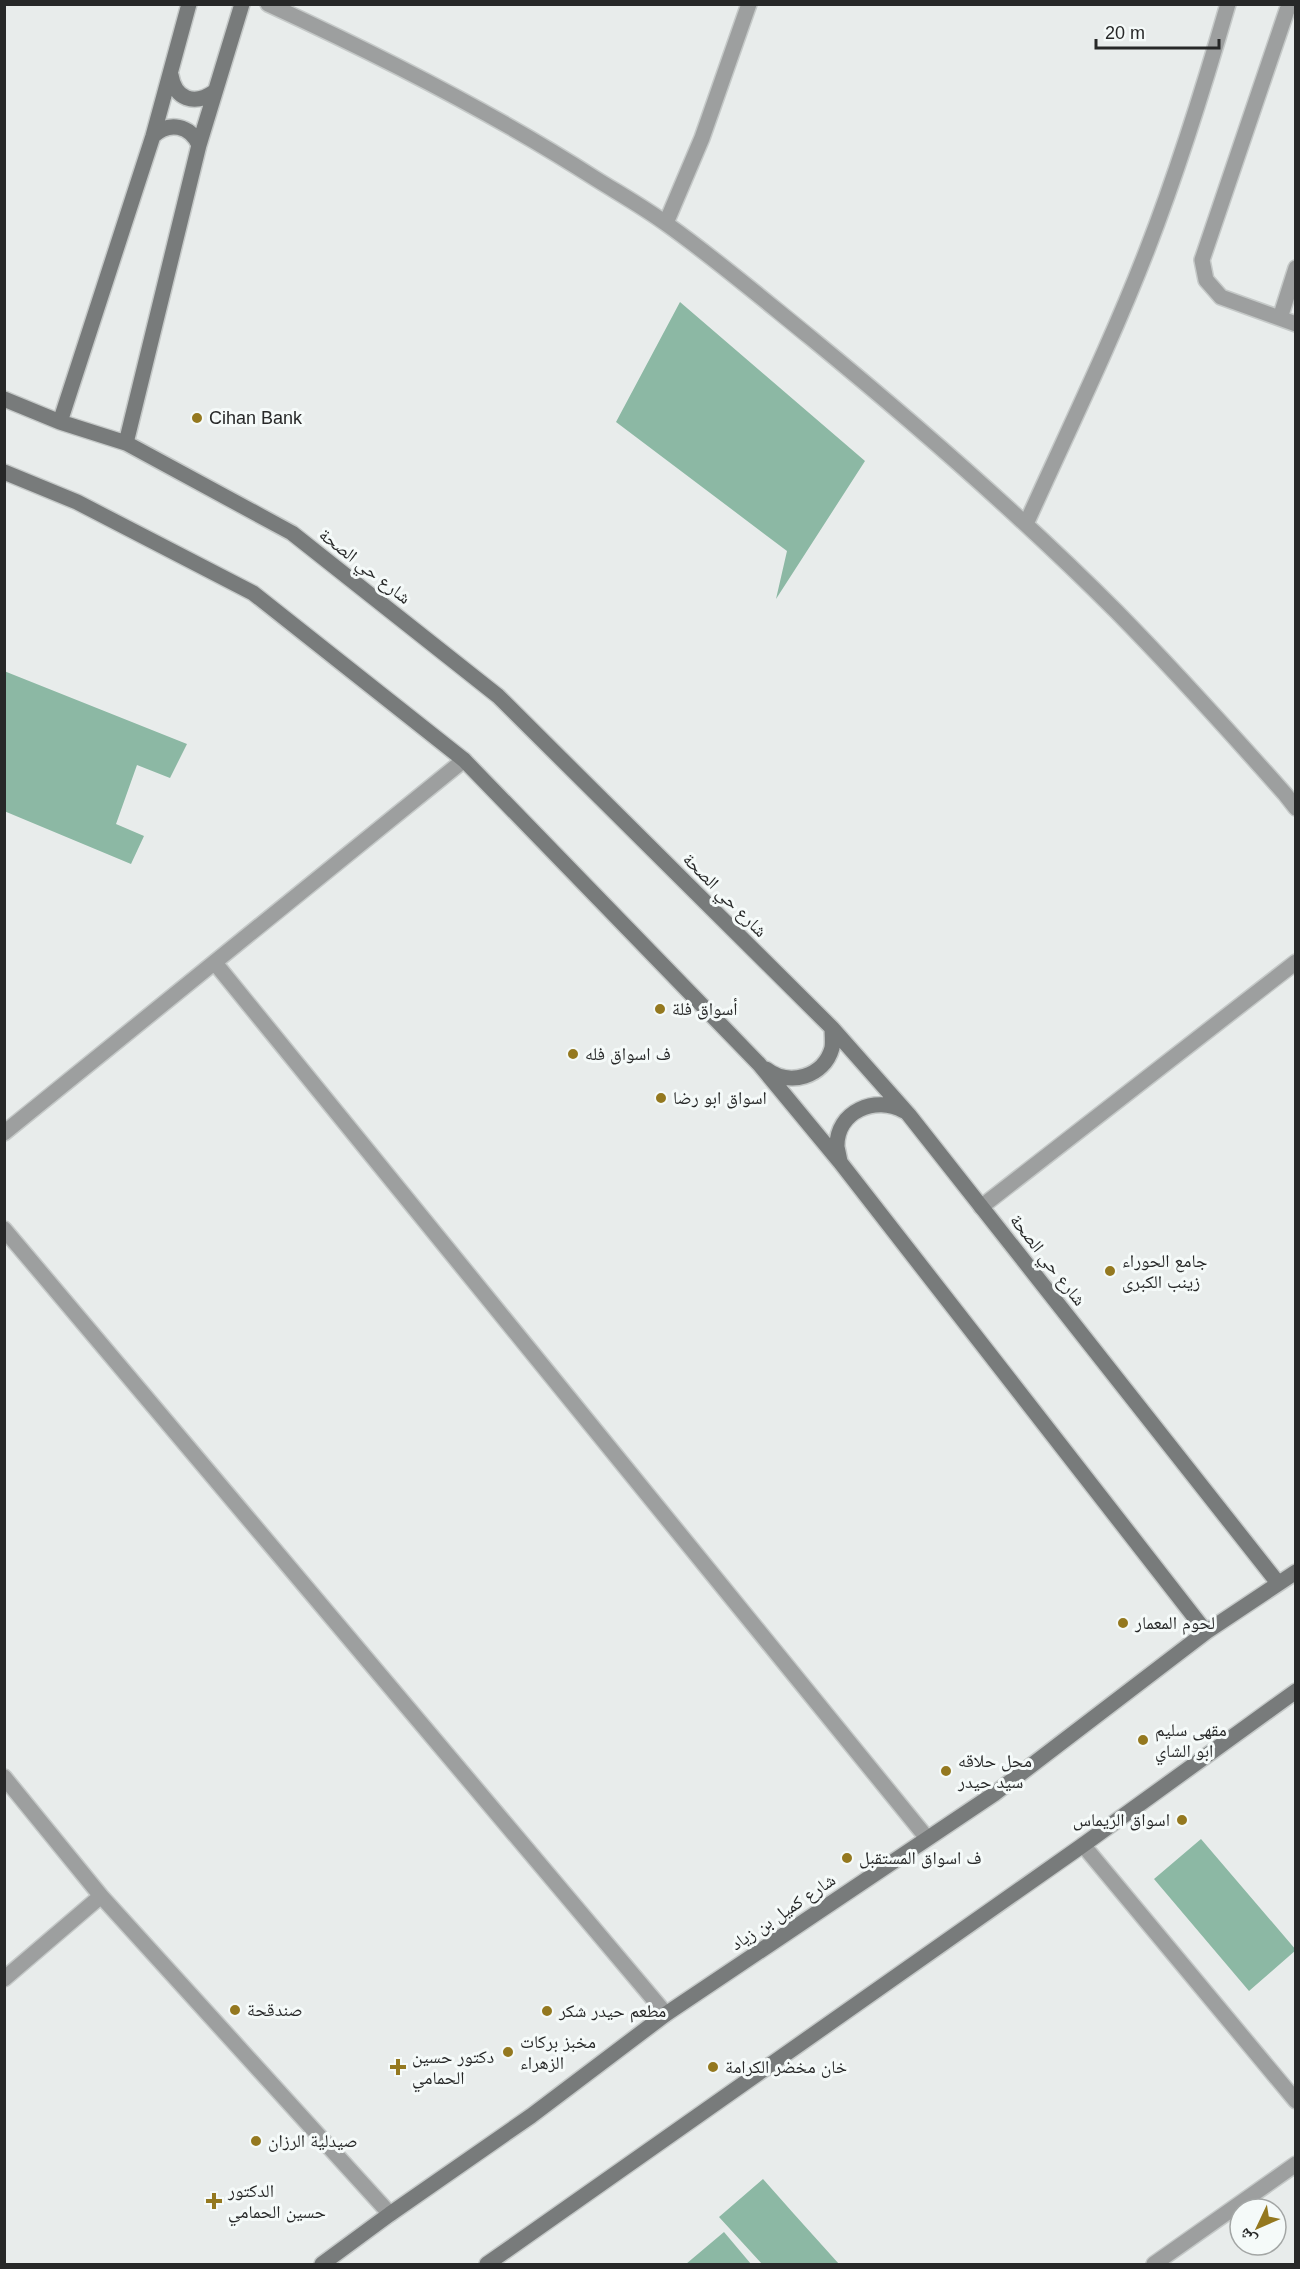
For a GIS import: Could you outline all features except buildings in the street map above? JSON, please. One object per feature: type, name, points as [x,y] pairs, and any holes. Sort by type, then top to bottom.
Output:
[{"type":"main road","points":[[60,422],[153,136],[189,4]]},
{"type":"main road","points":[[126,443],[199,145],[242,4]]},
{"type":"main road","points":[[171,75],[173,85],[187,98],[206,98],[214,92]]},
{"type":"main road","points":[[153,136],[160,129],[179,126],[195,136],[199,145]]},
{"type":"main road","name":"شارع حي الصحة","points":[[4,399],[60,422],[126,443],[292,533],[498,696],[832,1028],[909,1114],[1278,1583]]},
{"type":"main road","points":[[4,472],[77,502],[253,593],[464,760],[759,1064],[840,1162],[1206,1632]]},
{"type":"main road","points":[[759,1064],[774,1075],[792,1079],[810,1075],[825,1064],[832,1047],[832,1028]]},
{"type":"main road","points":[[840,1162],[837,1146],[840,1130],[849,1116],[863,1106],[879,1103],[895,1106],[909,1114]]},
{"type":"main road","name":"شارع كميل بن زياد","points":[[322,2265],[390,2214],[531,2116],[666,2014],[994,1794],[1206,1632],[1296,1572]]},
{"type":"main road","points":[[487,2265],[1083,1845],[1296,1691]]},
{"type":"street","points":[[268,4],[358,45],[463,100],[566,159],[666,223],[849,369],[1026,524],[1116,611],[1202,701],[1296,808]]},
{"type":"street","points":[[666,223],[702,138],[749,4]]},
{"type":"street","points":[[1026,524],[1108,345],[1147,251],[1182,154],[1228,4]]},
{"type":"street","points":[[1293,4],[1287,10],[1202,260],[1206,280],[1221,297],[1296,324]]},
{"type":"street","points":[[1280,318],[1296,268]]},
{"type":"street","points":[[4,1133],[464,760]]},
{"type":"street","points":[[981,1207],[1296,962]]},
{"type":"street","points":[[215,963],[927,1838]]},
{"type":"street","points":[[4,1229],[666,2014]]},
{"type":"street","points":[[4,1777],[101,1896],[390,2214]]},
{"type":"street","points":[[1083,1845],[1296,2101]]},
{"type":"street","points":[[4,1979],[101,1896]]},
{"type":"street","points":[[1154,2265],[1296,2164]]},
{"type":"place","name":"Cihan Bank","points":[[197,418]]},
{"type":"place","name":"أسواق فلة","points":[[660,1009]]},
{"type":"place","name":"ف اسواق فله","points":[[573,1054]]},
{"type":"place","name":"اسواق ابو رضا","points":[[661,1098]]},
{"type":"place","name":"جامع الحوراء زينب الكبرى","points":[[1110,1271]]},
{"type":"place","name":"لحوم المعمار","points":[[1123,1623]]},
{"type":"place","name":"مقهى سليم ابو الشاي","points":[[1143,1740]]},
{"type":"place","name":"محل حلاقه سيد حيدر","points":[[946,1771]]},
{"type":"place","name":"اسواق الريماس","points":[[1182,1820]]},
{"type":"place","name":"ف اسواق المستقبل","points":[[847,1858]]},
{"type":"place","name":"صندقحة","points":[[235,2010]]},
{"type":"place","name":"مطعم حيدر شكر","points":[[547,2011]]},
{"type":"place","name":"مخبز بركات الزهراء","points":[[508,2052]]},
{"type":"place","name":"دكتور حسين الحمامي","points":[[398,2067]]},
{"type":"place","name":"خان مخضر الكرامة","points":[[713,2067]]},
{"type":"place","name":"صيدلية الرزان","points":[[256,2141]]},
{"type":"place","name":"الدكتور حسين الحمامي","points":[[214,2201]]}]
